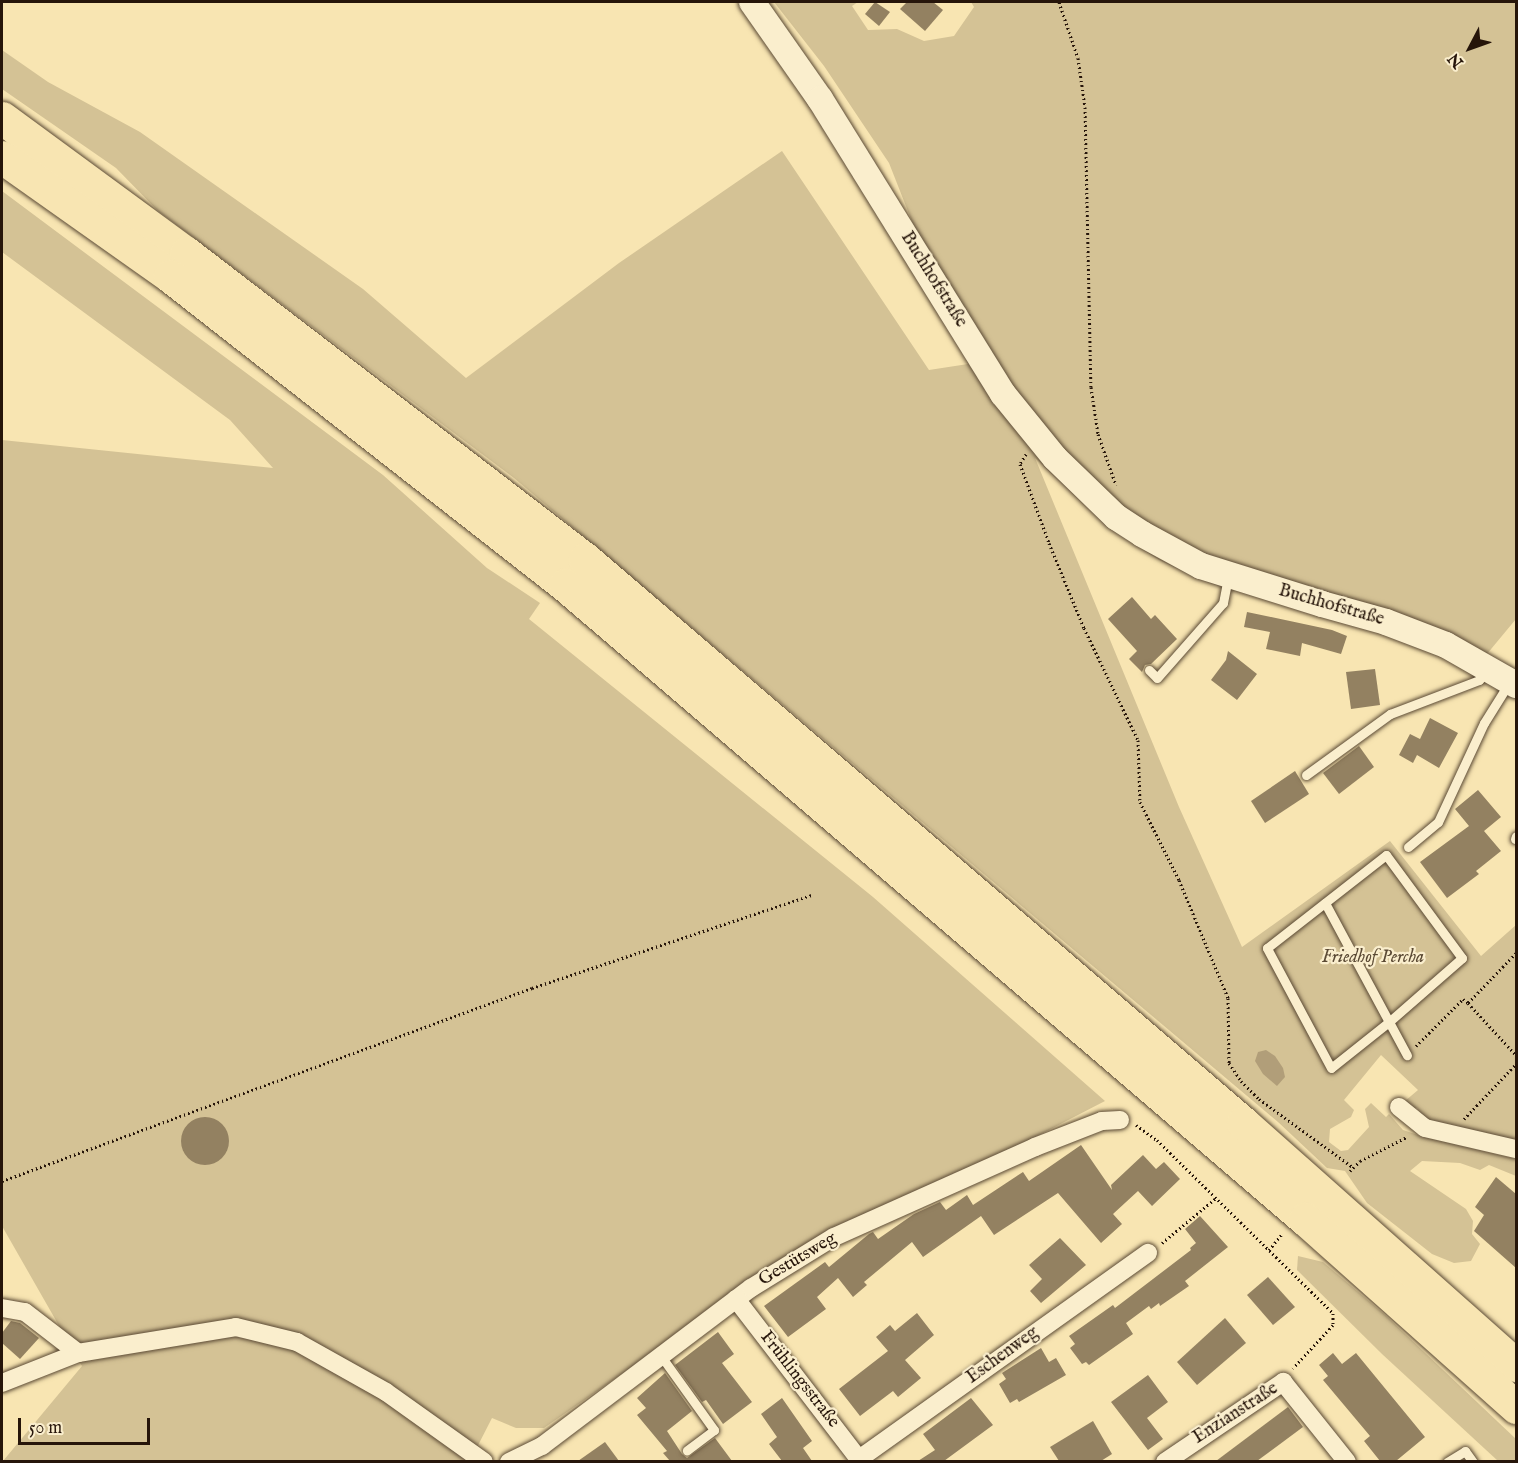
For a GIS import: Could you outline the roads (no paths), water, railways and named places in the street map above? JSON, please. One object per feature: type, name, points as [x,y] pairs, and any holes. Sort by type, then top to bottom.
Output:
[{"type":"highway","points":[[2,118],[186,252],[585,559],[1243,1123],[1516,1365]]},
{"type":"highway","points":[[2,157],[170,276],[565,585],[1305,1219],[1516,1407]]},
{"type":"main road","name":"Buchhofstraße","points":[[752,2],[820,99],[1003,394],[1075,479],[1116,517],[1201,566],[1386,622],[1446,645],[1506,678]]},
{"type":"street","points":[[1399,1107],[1425,1128],[1516,1149]]},
{"type":"street","name":"Gestütsweg","points":[[509,1461],[542,1446],[736,1299],[834,1237],[1035,1147],[1102,1121],[1120,1120]]},
{"type":"street","name":"Eschenweg","points":[[860,1460],[1148,1253]]},
{"type":"street","name":"Frühlingsstraße","points":[[736,1299],[860,1460]]},
{"type":"street","points":[[2,1308],[25,1312],[78,1353]]},
{"type":"street","points":[[2,1383],[78,1353],[236,1327],[297,1342],[386,1392],[484,1461]]},
{"type":"street","name":"Enzianstraße","points":[[1165,1461],[1283,1382],[1347,1461]]},
{"type":"lane","points":[[1149,670],[1157,678],[1223,603],[1228,575]]},
{"type":"lane","points":[[1306,775],[1390,714],[1479,680],[1506,678]]},
{"type":"lane","points":[[1408,847],[1438,822],[1506,678]]},
{"type":"lane","points":[[1386,855],[1462,957],[1390,1021],[1330,1068],[1267,948],[1386,855]]},
{"type":"lane","points":[[1325,903],[1407,1055]]},
{"type":"lane","points":[[660,1356],[714,1430],[687,1450]]},
{"type":"lane","points":[[1447,1461],[1465,1451],[1473,1461]]},
{"type":"park label","name":"Friedhof Percha","points":[[1373,958]]}]
